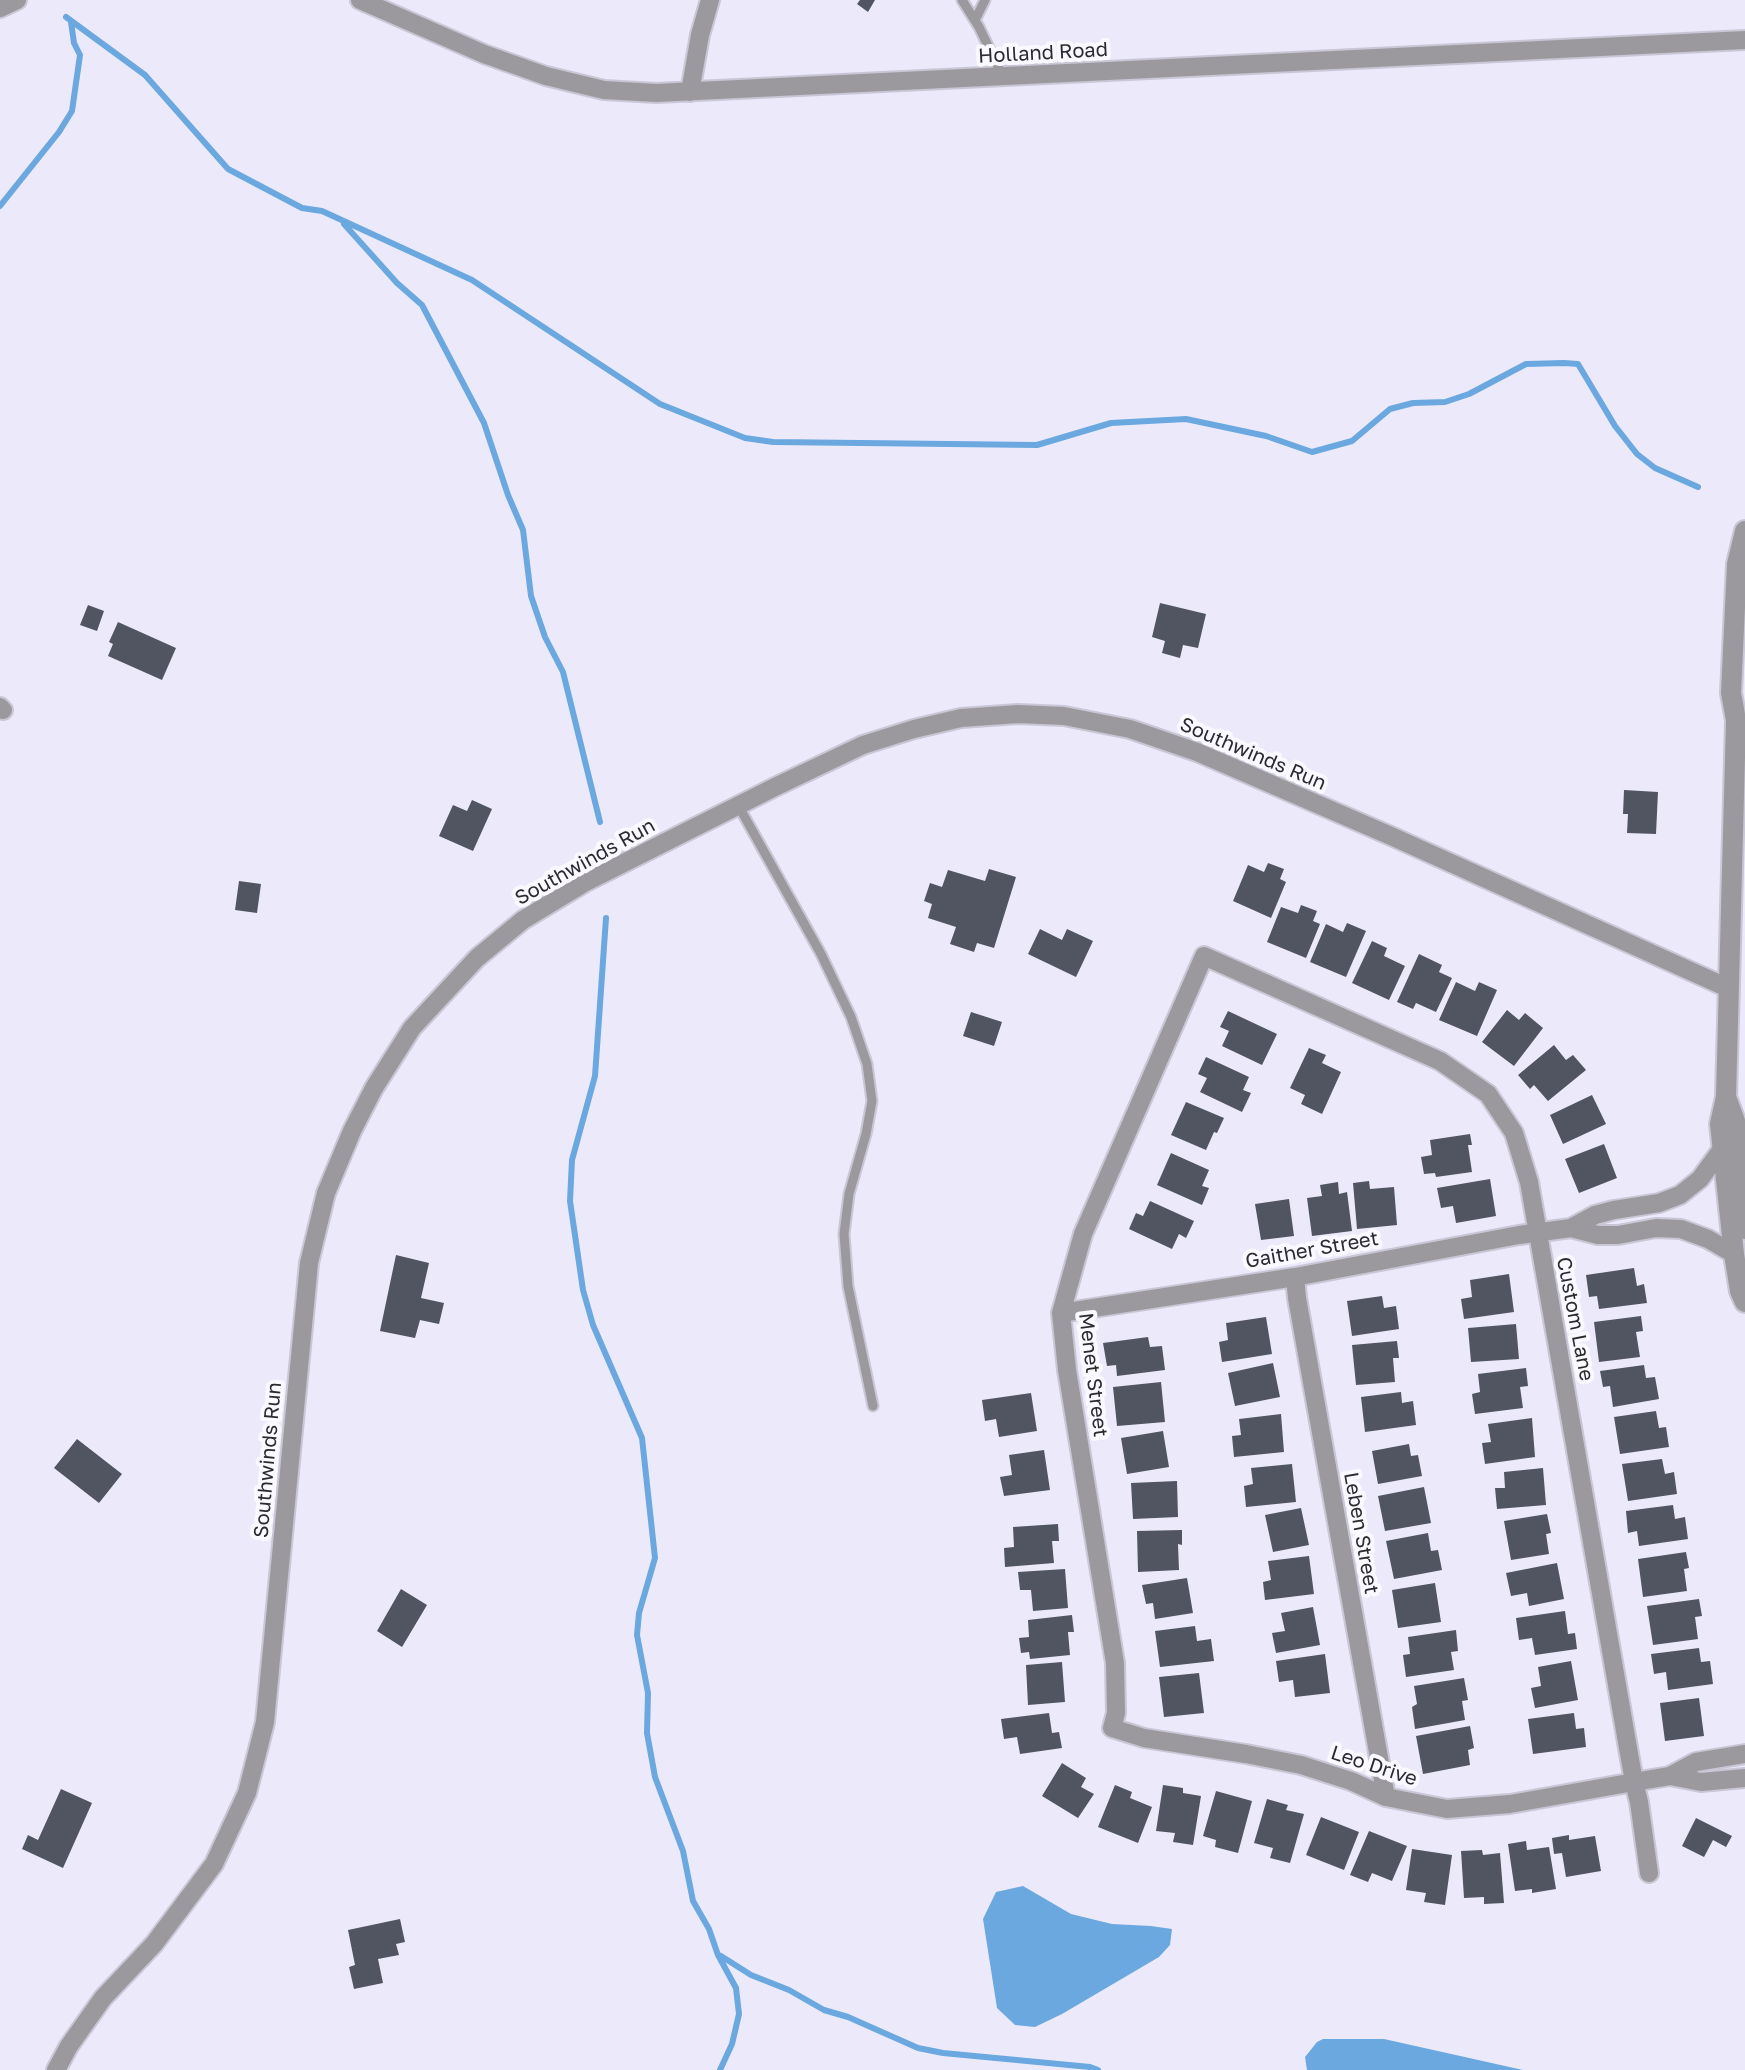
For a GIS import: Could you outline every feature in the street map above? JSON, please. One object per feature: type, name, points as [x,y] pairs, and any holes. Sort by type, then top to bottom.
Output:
[{"type":"street","points":[[0,8],[17,0]]},
{"type":"street","name":"Holland Road","points":[[360,0],[484,54],[546,76],[604,90],[656,93],[1745,40]]},
{"type":"street","points":[[690,92],[710,0]]},
{"type":"street","points":[[1745,535],[1737,564],[1731,693],[1736,720],[1726,1097],[1720,1124],[1734,1254],[1740,1291],[1745,1302]]},
{"type":"street","points":[[1736,720],[1745,694]]},
{"type":"street","name":"Southwinds Run","points":[[56,2070],[103,1998],[154,1944],[214,1864],[247,1793],[265,1722],[309,1263],[326,1193],[374,1088],[412,1028],[477,958],[523,920],[584,883],[863,745],[961,718],[1018,714],[1064,716],[1130,729],[1197,752],[1728,988]]},
{"type":"street","name":"Custom Lane","points":[[1204,956],[1440,1061],[1488,1094],[1514,1133],[1529,1182],[1649,1873]]},
{"type":"street","name":"Menet Street","points":[[1112,1728],[1116,1701],[1115,1663],[1067,1370],[1061,1313],[1083,1234],[1204,956]]},
{"type":"street","points":[[1726,1097],[1736,1124],[1745,1229]]},
{"type":"street","name":"Gaither Street","points":[[1571,1228],[1595,1215],[1659,1203],[1680,1195],[1700,1179],[1722,1149]]},
{"type":"street","name":"Gaither Street","points":[[1061,1313],[1295,1277],[1571,1228],[1598,1235],[1656,1228],[1681,1229],[1708,1239],[1734,1254]]},
{"type":"street","name":"Leben Street","points":[[1295,1277],[1386,1797]]},
{"type":"street","name":"Leo Drive","points":[[1112,1728],[1144,1738],[1301,1765],[1351,1781],[1386,1797],[1447,1809],[1510,1804],[1670,1776],[1696,1762],[1745,1754]]},
{"type":"street","name":"Leo Drive","points":[[1670,1776],[1701,1782],[1745,1778]]},
{"type":"lane","points":[[962,0],[1003,77]]},
{"type":"lane","points":[[975,20],[985,0]]},
{"type":"lane","points":[[738,805],[821,954],[851,1017],[867,1064],[872,1101],[849,1194],[844,1234],[848,1286],[873,1406]]},
{"type":"water","points":[[1023,1886],[1071,1914],[1112,1924],[1172,1929],[1170,1945],[1159,1957],[1062,2014],[1035,2027],[1015,2025],[997,2008],[983,1919],[996,1892]]},
{"type":"water","points":[[1323,2039],[1384,2039],[1523,2070],[1307,2070],[1305,2057]]},
{"type":"building","points":[[860,0],[875,0],[868,12],[857,4]]},
{"type":"building","points":[[1160,603],[1206,614],[1198,648],[1183,645],[1180,658],[1162,653],[1165,641],[1152,637]]},
{"type":"building","points":[[88,605],[104,611],[97,631],[80,625]]},
{"type":"building","points":[[118,622],[176,648],[162,680],[108,656],[113,644],[109,642]]},
{"type":"building","points":[[1624,790],[1658,792],[1656,834],[1627,833],[1628,814],[1623,814]]},
{"type":"building","points":[[472,800],[492,809],[473,851],[439,836],[453,805],[467,811]]},
{"type":"building","points":[[1268,863],[1284,869],[1280,879],[1286,882],[1271,918],[1233,901],[1248,865],[1264,872]]},
{"type":"building","points":[[989,869],[1016,877],[994,948],[977,943],[974,952],[950,944],[956,927],[928,918],[932,904],[924,901],[930,883],[942,887],[948,870],[985,881]]},
{"type":"building","points":[[239,881],[261,884],[257,913],[235,910]]},
{"type":"building","points":[[1301,905],[1317,911],[1313,921],[1320,924],[1306,958],[1267,942],[1281,907],[1298,913]]},
{"type":"building","points":[[1347,923],[1366,931],[1346,977],[1310,962],[1326,924],[1343,932]]},
{"type":"building","points":[[1040,929],[1062,940],[1067,929],[1093,941],[1076,977],[1028,954]]},
{"type":"building","points":[[1372,941],[1387,948],[1384,956],[1405,966],[1389,1000],[1352,983]]},
{"type":"building","points":[[1419,954],[1442,965],[1439,972],[1452,978],[1436,1012],[1416,1003],[1413,1009],[1397,1002]]},
{"type":"building","points":[[1456,982],[1475,991],[1479,982],[1497,990],[1477,1036],[1439,1020]]},
{"type":"building","points":[[1507,1010],[1519,1020],[1525,1013],[1543,1028],[1514,1066],[1482,1042]]},
{"type":"building","points":[[1228,1011],[1277,1034],[1262,1065],[1222,1046],[1229,1031],[1220,1027]]},
{"type":"building","points":[[971,1012],[1002,1022],[994,1046],[963,1036]]},
{"type":"building","points":[[1554,1045],[1566,1060],[1573,1055],[1586,1070],[1548,1101],[1534,1085],[1530,1089],[1518,1075]]},
{"type":"building","points":[[1309,1048],[1326,1055],[1322,1063],[1341,1072],[1322,1114],[1301,1104],[1305,1095],[1290,1088]]},
{"type":"building","points":[[1206,1057],[1249,1077],[1243,1090],[1251,1093],[1242,1112],[1200,1092],[1207,1078],[1198,1074]]},
{"type":"building","points":[[1592,1095],[1606,1124],[1563,1144],[1550,1115]]},
{"type":"building","points":[[1186,1102],[1224,1118],[1206,1150],[1171,1135]]},
{"type":"building","points":[[1470,1134],[1472,1145],[1468,1145],[1472,1172],[1436,1177],[1435,1173],[1424,1174],[1421,1157],[1432,1155],[1430,1140]]},
{"type":"building","points":[[1604,1144],[1617,1178],[1579,1193],[1565,1159]]},
{"type":"building","points":[[1171,1153],[1209,1170],[1202,1186],[1209,1188],[1202,1205],[1157,1185]]},
{"type":"building","points":[[1490,1179],[1496,1216],[1456,1223],[1453,1206],[1441,1208],[1437,1188]]},
{"type":"building","points":[[1369,1181],[1370,1189],[1394,1187],[1397,1225],[1357,1229],[1353,1183]]},
{"type":"building","points":[[1338,1182],[1339,1194],[1347,1192],[1352,1231],[1312,1236],[1307,1198],[1322,1196],[1320,1185]]},
{"type":"building","points":[[1289,1199],[1294,1236],[1261,1240],[1255,1204]]},
{"type":"building","points":[[1150,1201],[1194,1221],[1186,1238],[1179,1234],[1172,1249],[1129,1229],[1136,1213],[1143,1216]]},
{"type":"building","points":[[396,1255],[429,1263],[421,1298],[444,1303],[439,1324],[420,1320],[415,1338],[380,1331]]},
{"type":"building","points":[[1634,1268],[1637,1286],[1644,1284],[1647,1303],[1599,1309],[1597,1296],[1589,1297],[1586,1275]]},
{"type":"building","points":[[1509,1274],[1514,1312],[1464,1319],[1461,1299],[1472,1297],[1470,1280]]},
{"type":"building","points":[[1382,1296],[1384,1308],[1396,1306],[1399,1329],[1352,1336],[1347,1301]]},
{"type":"building","points":[[1641,1316],[1643,1331],[1636,1332],[1640,1357],[1599,1362],[1594,1322]]},
{"type":"building","points":[[1266,1317],[1272,1354],[1222,1362],[1219,1342],[1228,1340],[1226,1323]]},
{"type":"building","points":[[1516,1324],[1519,1359],[1471,1362],[1468,1328]]},
{"type":"building","points":[[1148,1337],[1150,1347],[1162,1346],[1165,1370],[1117,1376],[1116,1365],[1107,1366],[1103,1343]]},
{"type":"building","points":[[1397,1341],[1399,1358],[1393,1358],[1395,1382],[1356,1385],[1352,1345]]},
{"type":"building","points":[[1273,1363],[1280,1397],[1235,1406],[1228,1373]]},
{"type":"building","points":[[1644,1365],[1646,1378],[1655,1377],[1659,1399],[1613,1407],[1610,1386],[1603,1387],[1600,1371]]},
{"type":"building","points":[[1526,1368],[1528,1386],[1520,1387],[1523,1408],[1475,1414],[1472,1394],[1480,1392],[1478,1374]]},
{"type":"building","points":[[1161,1382],[1165,1422],[1117,1426],[1113,1387]]},
{"type":"building","points":[[1401,1392],[1402,1403],[1413,1401],[1416,1425],[1365,1432],[1361,1397]]},
{"type":"building","points":[[1031,1393],[1037,1431],[999,1437],[996,1419],[985,1421],[982,1400]]},
{"type":"building","points":[[1656,1411],[1659,1428],[1666,1427],[1669,1447],[1620,1454],[1614,1417]]},
{"type":"building","points":[[1281,1414],[1284,1452],[1234,1457],[1232,1436],[1241,1435],[1239,1419]]},
{"type":"building","points":[[1532,1418],[1535,1457],[1485,1464],[1482,1443],[1491,1442],[1488,1424]]},
{"type":"building","points":[[1163,1431],[1169,1467],[1127,1474],[1121,1438]]},
{"type":"building","points":[[77,1439],[122,1474],[99,1503],[54,1468]]},
{"type":"building","points":[[1409,1444],[1411,1456],[1418,1455],[1422,1476],[1378,1484],[1372,1451]]},
{"type":"building","points":[[1044,1450],[1050,1490],[1004,1496],[1000,1477],[1012,1475],[1009,1455]]},
{"type":"building","points":[[1662,1459],[1665,1474],[1674,1472],[1677,1494],[1628,1501],[1622,1464]]},
{"type":"building","points":[[1292,1464],[1296,1502],[1246,1507],[1244,1486],[1253,1484],[1251,1468]]},
{"type":"building","points":[[1543,1468],[1546,1505],[1497,1509],[1495,1488],[1505,1488],[1504,1472]]},
{"type":"building","points":[[1177,1481],[1178,1517],[1133,1519],[1131,1483]]},
{"type":"building","points":[[1424,1487],[1431,1523],[1385,1531],[1378,1496]]},
{"type":"building","points":[[1673,1505],[1675,1519],[1685,1517],[1688,1539],[1639,1546],[1637,1531],[1628,1533],[1626,1511]]},
{"type":"building","points":[[1301,1508],[1309,1545],[1273,1552],[1265,1515]]},
{"type":"building","points":[[1547,1514],[1551,1533],[1546,1534],[1549,1554],[1511,1560],[1504,1521]]},
{"type":"building","points":[[1058,1524],[1059,1541],[1052,1541],[1054,1563],[1005,1567],[1004,1548],[1014,1547],[1013,1527]]},
{"type":"building","points":[[1182,1530],[1182,1545],[1178,1544],[1179,1570],[1138,1572],[1137,1531]]},
{"type":"building","points":[[1428,1533],[1431,1551],[1438,1550],[1442,1570],[1394,1579],[1386,1541]]},
{"type":"building","points":[[1686,1552],[1689,1568],[1684,1569],[1687,1591],[1643,1597],[1638,1559]]},
{"type":"building","points":[[1309,1556],[1314,1594],[1265,1600],[1263,1582],[1271,1580],[1268,1561]]},
{"type":"building","points":[[1557,1563],[1564,1599],[1529,1606],[1527,1593],[1511,1596],[1506,1573]]},
{"type":"building","points":[[1065,1569],[1068,1608],[1033,1611],[1031,1590],[1020,1590],[1018,1572]]},
{"type":"building","points":[[1187,1578],[1193,1613],[1155,1619],[1153,1603],[1146,1604],[1142,1585]]},
{"type":"building","points":[[1435,1583],[1441,1622],[1398,1628],[1392,1590]]},
{"type":"building","points":[[401,1589],[427,1605],[402,1647],[377,1631]]},
{"type":"building","points":[[1699,1599],[1702,1616],[1695,1617],[1698,1639],[1653,1645],[1647,1606]]},
{"type":"building","points":[[1313,1607],[1320,1645],[1276,1653],[1272,1633],[1285,1631],[1281,1613]]},
{"type":"building","points":[[1565,1611],[1568,1634],[1575,1633],[1577,1649],[1535,1655],[1532,1638],[1519,1640],[1516,1618]]},
{"type":"building","points":[[1072,1615],[1074,1632],[1068,1632],[1070,1655],[1030,1659],[1029,1652],[1021,1653],[1019,1638],[1029,1637],[1028,1620]]},
{"type":"building","points":[[1195,1626],[1197,1641],[1211,1639],[1214,1661],[1160,1667],[1155,1631]]},
{"type":"building","points":[[1456,1630],[1458,1651],[1451,1652],[1454,1670],[1406,1677],[1403,1655],[1410,1654],[1408,1637]]},
{"type":"building","points":[[1699,1648],[1701,1662],[1710,1661],[1713,1684],[1668,1690],[1666,1672],[1654,1674],[1651,1654]]},
{"type":"building","points":[[1325,1654],[1330,1693],[1295,1697],[1293,1680],[1279,1682],[1276,1661]]},
{"type":"building","points":[[1571,1661],[1578,1700],[1535,1708],[1531,1688],[1541,1686],[1538,1667]]},
{"type":"building","points":[[1062,1662],[1065,1702],[1028,1705],[1026,1665]]},
{"type":"building","points":[[1199,1673],[1204,1713],[1164,1717],[1159,1677]]},
{"type":"building","points":[[1464,1678],[1468,1700],[1462,1701],[1465,1720],[1415,1729],[1412,1707],[1417,1704],[1414,1686]]},
{"type":"building","points":[[1699,1698],[1704,1736],[1665,1741],[1660,1703]]},
{"type":"building","points":[[1049,1713],[1052,1733],[1059,1732],[1062,1748],[1020,1754],[1017,1737],[1004,1739],[1001,1719]]},
{"type":"building","points":[[1574,1713],[1576,1729],[1584,1728],[1586,1747],[1533,1754],[1528,1719]]},
{"type":"building","points":[[1470,1726],[1474,1748],[1468,1750],[1470,1765],[1423,1774],[1416,1736]]},
{"type":"building","points":[[1062,1763],[1086,1778],[1081,1787],[1094,1794],[1078,1818],[1042,1796]]},
{"type":"building","points":[[1115,1785],[1132,1792],[1130,1798],[1152,1807],[1138,1843],[1098,1827]]},
{"type":"building","points":[[1163,1785],[1183,1788],[1183,1793],[1201,1796],[1193,1845],[1173,1842],[1175,1833],[1156,1831]]},
{"type":"building","points":[[61,1789],[92,1803],[63,1868],[22,1849],[28,1835],[38,1840]]},
{"type":"building","points":[[1216,1791],[1252,1801],[1238,1853],[1215,1847],[1216,1840],[1203,1836]]},
{"type":"building","points":[[1267,1799],[1288,1805],[1286,1810],[1304,1814],[1290,1863],[1270,1858],[1273,1848],[1254,1843]]},
{"type":"building","points":[[1321,1817],[1359,1832],[1344,1870],[1306,1855]]},
{"type":"building","points":[[1696,1818],[1732,1836],[1726,1847],[1713,1840],[1704,1857],[1682,1846]]},
{"type":"building","points":[[1369,1831],[1407,1846],[1392,1881],[1372,1873],[1368,1882],[1350,1875]]},
{"type":"building","points":[[1569,1835],[1569,1840],[1595,1836],[1601,1871],[1566,1877],[1562,1853],[1554,1854],[1552,1838]]},
{"type":"building","points":[[1526,1841],[1527,1850],[1549,1847],[1556,1889],[1532,1893],[1532,1889],[1515,1891],[1508,1844]]},
{"type":"building","points":[[1412,1849],[1452,1855],[1445,1905],[1424,1902],[1426,1893],[1406,1890]]},
{"type":"building","points":[[1482,1850],[1483,1855],[1500,1853],[1504,1903],[1484,1904],[1484,1897],[1464,1898],[1461,1851]]},
{"type":"building","points":[[400,1919],[405,1942],[396,1944],[399,1955],[378,1959],[383,1983],[354,1989],[349,1967],[355,1965],[348,1930]]},
{"type":"waterway","points":[[66,17],[145,75],[228,169],[302,208],[322,211],[472,280],[660,404],[745,438],[773,442],[1037,445],[1111,423],[1186,419],[1266,436],[1312,452],[1352,441],[1390,409],[1413,403],[1445,402],[1469,394],[1526,364],[1564,363],[1578,364],[1615,426],[1637,454],[1655,468],[1698,487]]},
{"type":"waterway","points":[[0,206],[72,111],[80,55],[74,43],[71,22]]},
{"type":"waterway","points":[[344,224],[397,283],[422,305],[484,423],[523,530],[531,596],[545,637],[563,672],[600,822]]},
{"type":"waterway","points":[[606,918],[595,1076],[572,1160],[570,1201],[583,1290],[593,1325],[642,1438],[655,1558],[639,1613],[637,1635],[648,1693],[647,1733],[655,1777],[683,1851],[693,1901],[736,1988],[739,2014],[732,2044],[720,2070]]},
{"type":"waterway","points":[[721,1956],[751,1975],[789,1990],[824,2010],[848,2017],[918,2048],[1098,2070]]}]
